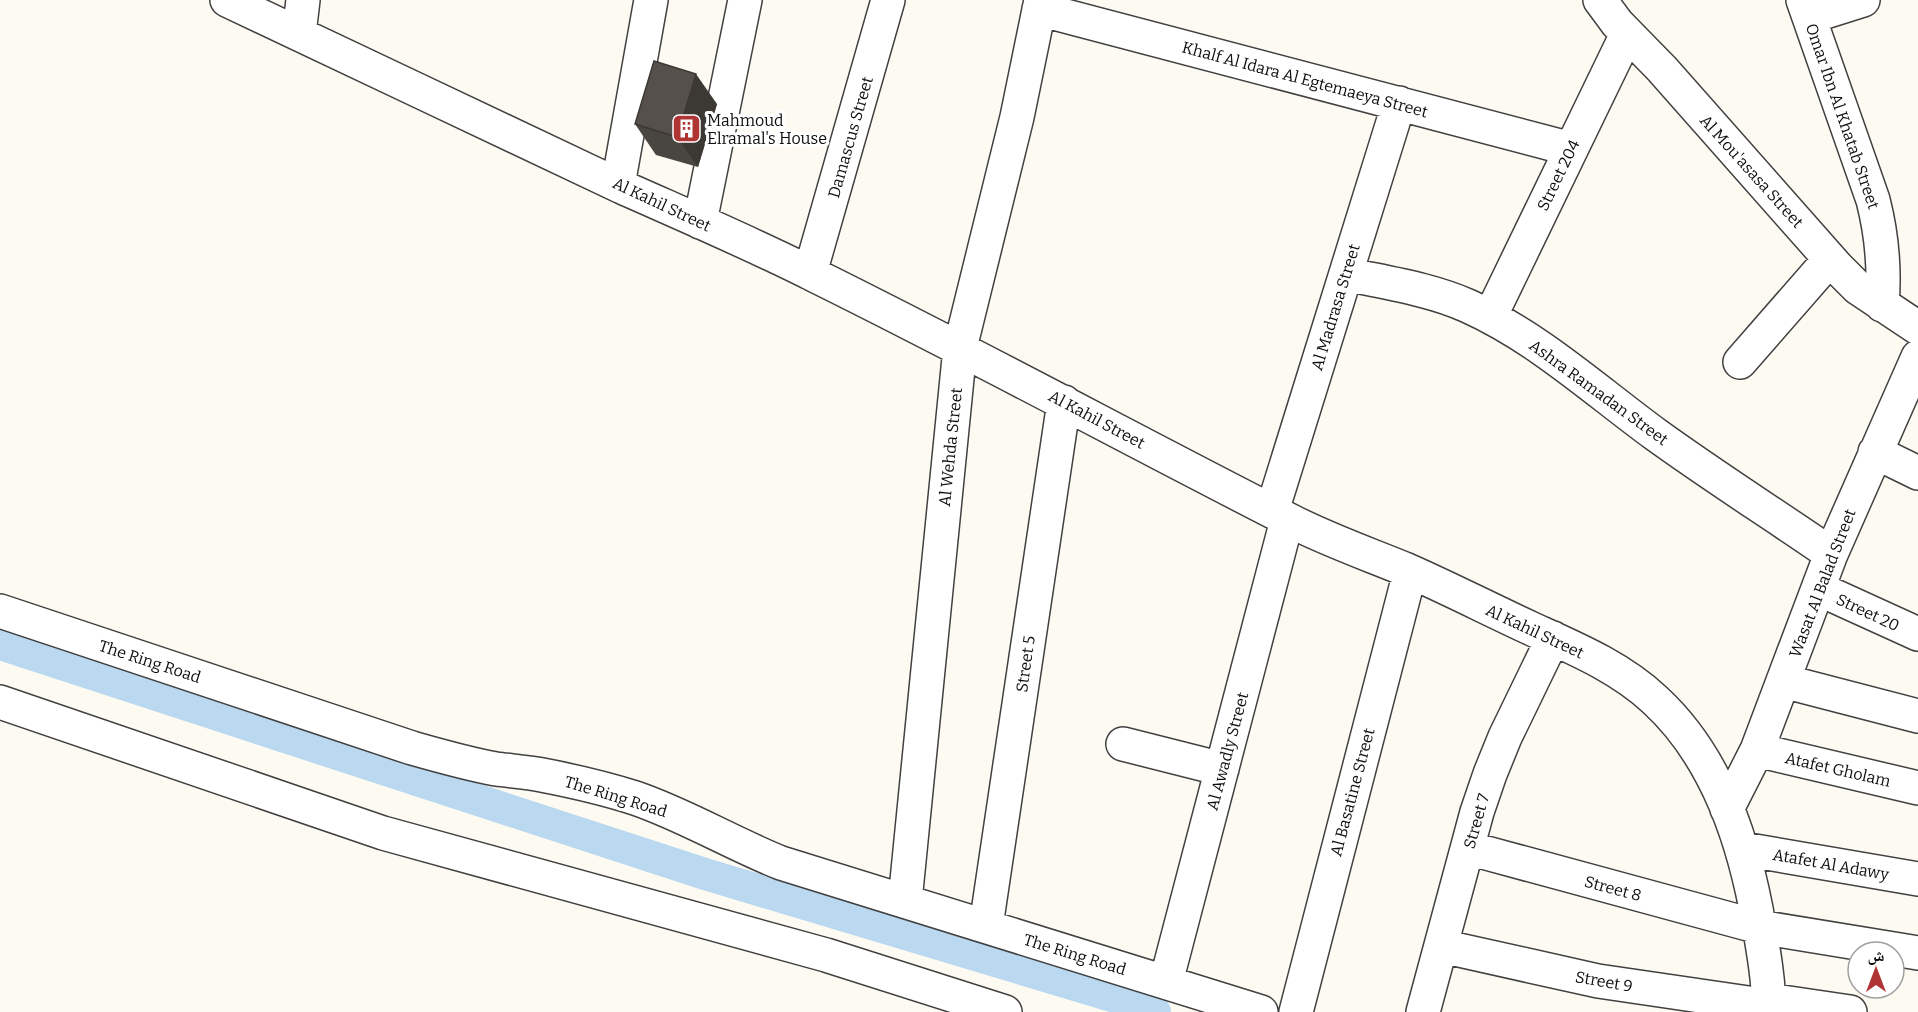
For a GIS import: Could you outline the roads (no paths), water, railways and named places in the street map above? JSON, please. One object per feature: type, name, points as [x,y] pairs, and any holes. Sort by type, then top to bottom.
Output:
[{"type":"street","name":"Al Kahil Street","points":[[227,0],[810,273],[960,348],[1280,515],[1552,638],[1633,681],[1660,705],[1689,738],[1704,761],[1727,809],[1743,849],[1750,875],[1766,963],[1769,1006]]},
{"type":"street","points":[[299,34],[303,0]]},
{"type":"street","points":[[618,185],[651,0]]},
{"type":"street","points":[[700,222],[745,0]]},
{"type":"street","name":"Damascus Street","points":[[810,273],[888,0]]},
{"type":"street","name":"Al Mou'asasa Street","points":[[1600,0],[1627,34],[1662,69],[1858,288],[1918,328]]},
{"type":"street","points":[[1806,8],[1863,0]]},
{"type":"street","name":"Khalf Al Idara Al Egtemaeya Street","points":[[1040,4],[1571,149]]},
{"type":"street","name":"Al Wehda Street","points":[[905,901],[960,348],[1013,136],[1040,4]]},
{"type":"street","name":"Omar Ibn Al Khatab Street","points":[[1806,8],[1874,200],[1883,252],[1882,305]]},
{"type":"street","name":"Street 204","points":[[1490,317],[1627,34]]},
{"type":"street","name":"Al Madrasa Street","points":[[1280,515],[1346,274],[1399,103]]},
{"type":"street","points":[[1740,362],[1830,259]]},
{"type":"street","name":"Ashra Ramadan Street","points":[[1346,274],[1443,296],[1490,317],[1543,349],[1657,435],[1832,554]]},
{"type":"street","name":"Wasat Al Balad Street","points":[[1727,809],[1757,750],[1832,554],[1918,357]]},
{"type":"street","name":"Street 5","points":[[986,926],[1064,402]]},
{"type":"street","points":[[1875,452],[1918,474]]},
{"type":"street","name":"Al Awadly Street","points":[[1166,982],[1222,769],[1280,515]]},
{"type":"street","name":"Al Basatine Street","points":[[1296,1012],[1410,572]]},
{"type":"street","name":"Street 20","points":[[1819,589],[1918,634]]},
{"type":"street","name":"The Ring Road","points":[[0,611],[412,748],[496,769],[540,774],[636,799],[682,817],[735,844],[781,863],[1260,1012]]},
{"type":"street","name":"Street 7","points":[[1423,1012],[1490,774],[1552,638]]},
{"type":"street","points":[[1783,681],[1918,716]]},
{"type":"street","points":[[0,702],[383,833],[843,960],[1005,1012]]},
{"type":"street","points":[[1123,744],[1222,769]]},
{"type":"street","name":"Atafet Gholam","points":[[1757,750],[1918,788]]},
{"type":"street","name":"Street 8","points":[[1468,848],[1759,927],[1918,953]]},
{"type":"street","name":"Atafet Al Adawy","points":[[1743,849],[1918,879]]},
{"type":"street","name":"Street 9","points":[[1441,946],[1598,981],[1769,1006],[1850,1012]]},
{"type":"waterway","points":[[0,644],[705,874],[1125,1000],[1155,1012]]},
{"type":"place","name":"Mahmoud Elramal's House","points":[[686,129]]}]
